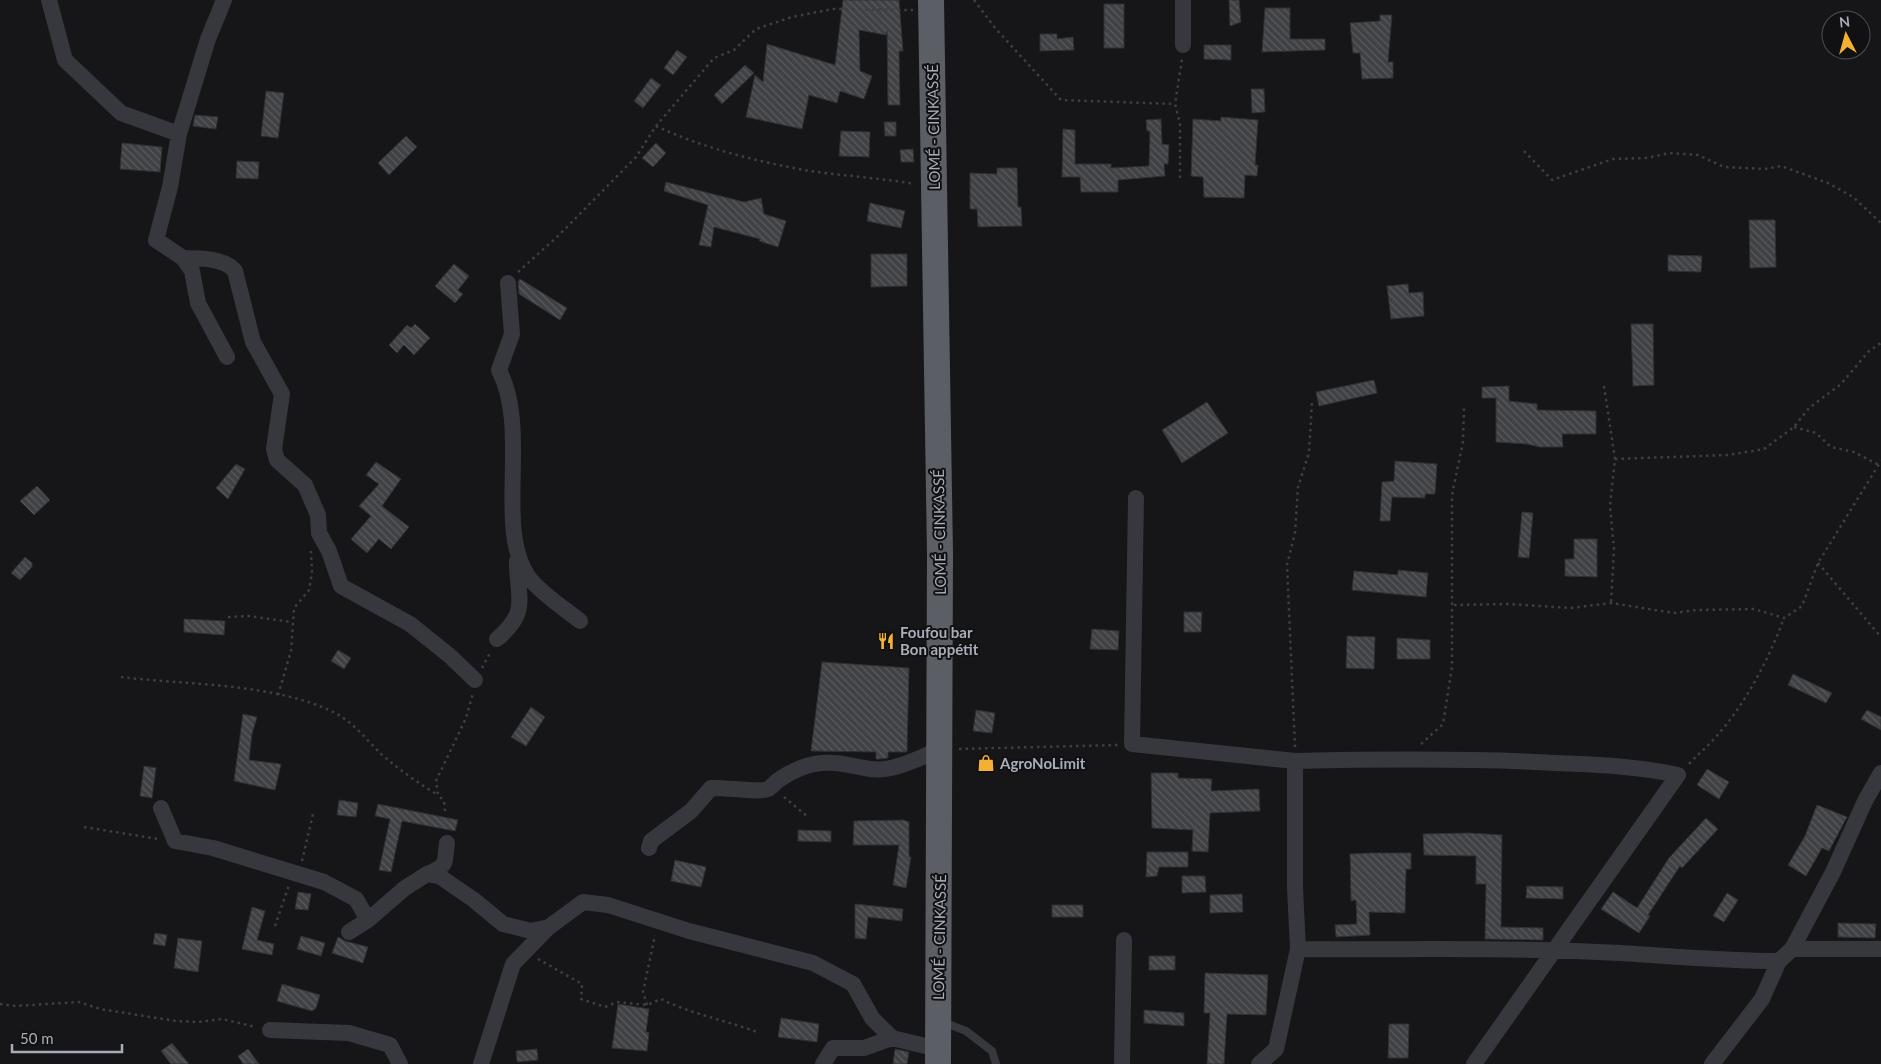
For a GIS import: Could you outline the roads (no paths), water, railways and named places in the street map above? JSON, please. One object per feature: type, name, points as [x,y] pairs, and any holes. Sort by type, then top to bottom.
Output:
[{"type":"highway","name":"LOMÉ - CINKASSÉ","points":[[931,5],[940,554],[938,1057]]},
{"type":"street","points":[[48,0],[65,60],[121,113],[179,134]]},
{"type":"street","points":[[224,0],[208,39],[179,134],[170,187],[156,240],[183,258],[192,271],[198,303],[227,358]]},
{"type":"street","points":[[1183,0],[1183,45]]},
{"type":"street","points":[[183,258],[200,258],[231,266],[235,271],[254,342],[282,394],[274,449],[277,460],[306,486],[318,515],[319,533],[329,552],[341,586],[410,624],[450,656],[475,680]]},
{"type":"street","points":[[497,639],[512,625],[519,610],[518,549],[513,504],[514,438],[512,406],[508,387],[499,370],[512,334],[508,283]]},
{"type":"street","points":[[1136,498],[1132,744],[1295,761],[1405,759],[1529,762],[1648,768],[1678,774],[1474,1064]]},
{"type":"street","points":[[518,549],[522,566],[531,580],[580,621]]},
{"type":"street","points":[[649,848],[651,841],[691,811],[711,788],[769,789],[780,778],[807,766],[822,762],[846,763],[872,770],[907,763],[940,749]]},
{"type":"street","points":[[1259,1064],[1276,1049],[1298,949],[1295,888],[1295,761]]},
{"type":"street","points":[[1712,1064],[1762,999],[1778,961],[1792,949],[1833,872],[1865,802],[1881,773]]},
{"type":"street","points":[[161,808],[174,841],[213,848],[324,882],[356,900],[368,920]]},
{"type":"street","points":[[447,843],[446,862],[455,887]]},
{"type":"street","points":[[349,932],[368,920],[405,888],[441,868],[446,862]]},
{"type":"street","points":[[428,874],[439,876],[502,924],[531,931],[549,926]]},
{"type":"street","points":[[480,1064],[513,964],[549,926],[583,902],[608,905],[727,942],[813,963],[853,984],[872,1018],[892,1038],[938,1057]]},
{"type":"street","points":[[1122,1064],[1124,940]]},
{"type":"street","points":[[1298,949],[1553,951],[1620,953],[1720,961],[1778,961]]},
{"type":"street","points":[[1792,949],[1881,949]]},
{"type":"street","points":[[270,1030],[349,1033],[390,1045],[400,1064]]},
{"type":"street","points":[[823,1064],[833,1048],[864,1048],[892,1038]]},
{"type":"lane","points":[[938,1020],[966,1031],[992,1051],[996,1064]]},
{"type":"place","name":"Foufou bar Bon appétit","points":[[886,641]]},
{"type":"place","name":"AgroNoLimit","points":[[986,763]]}]
